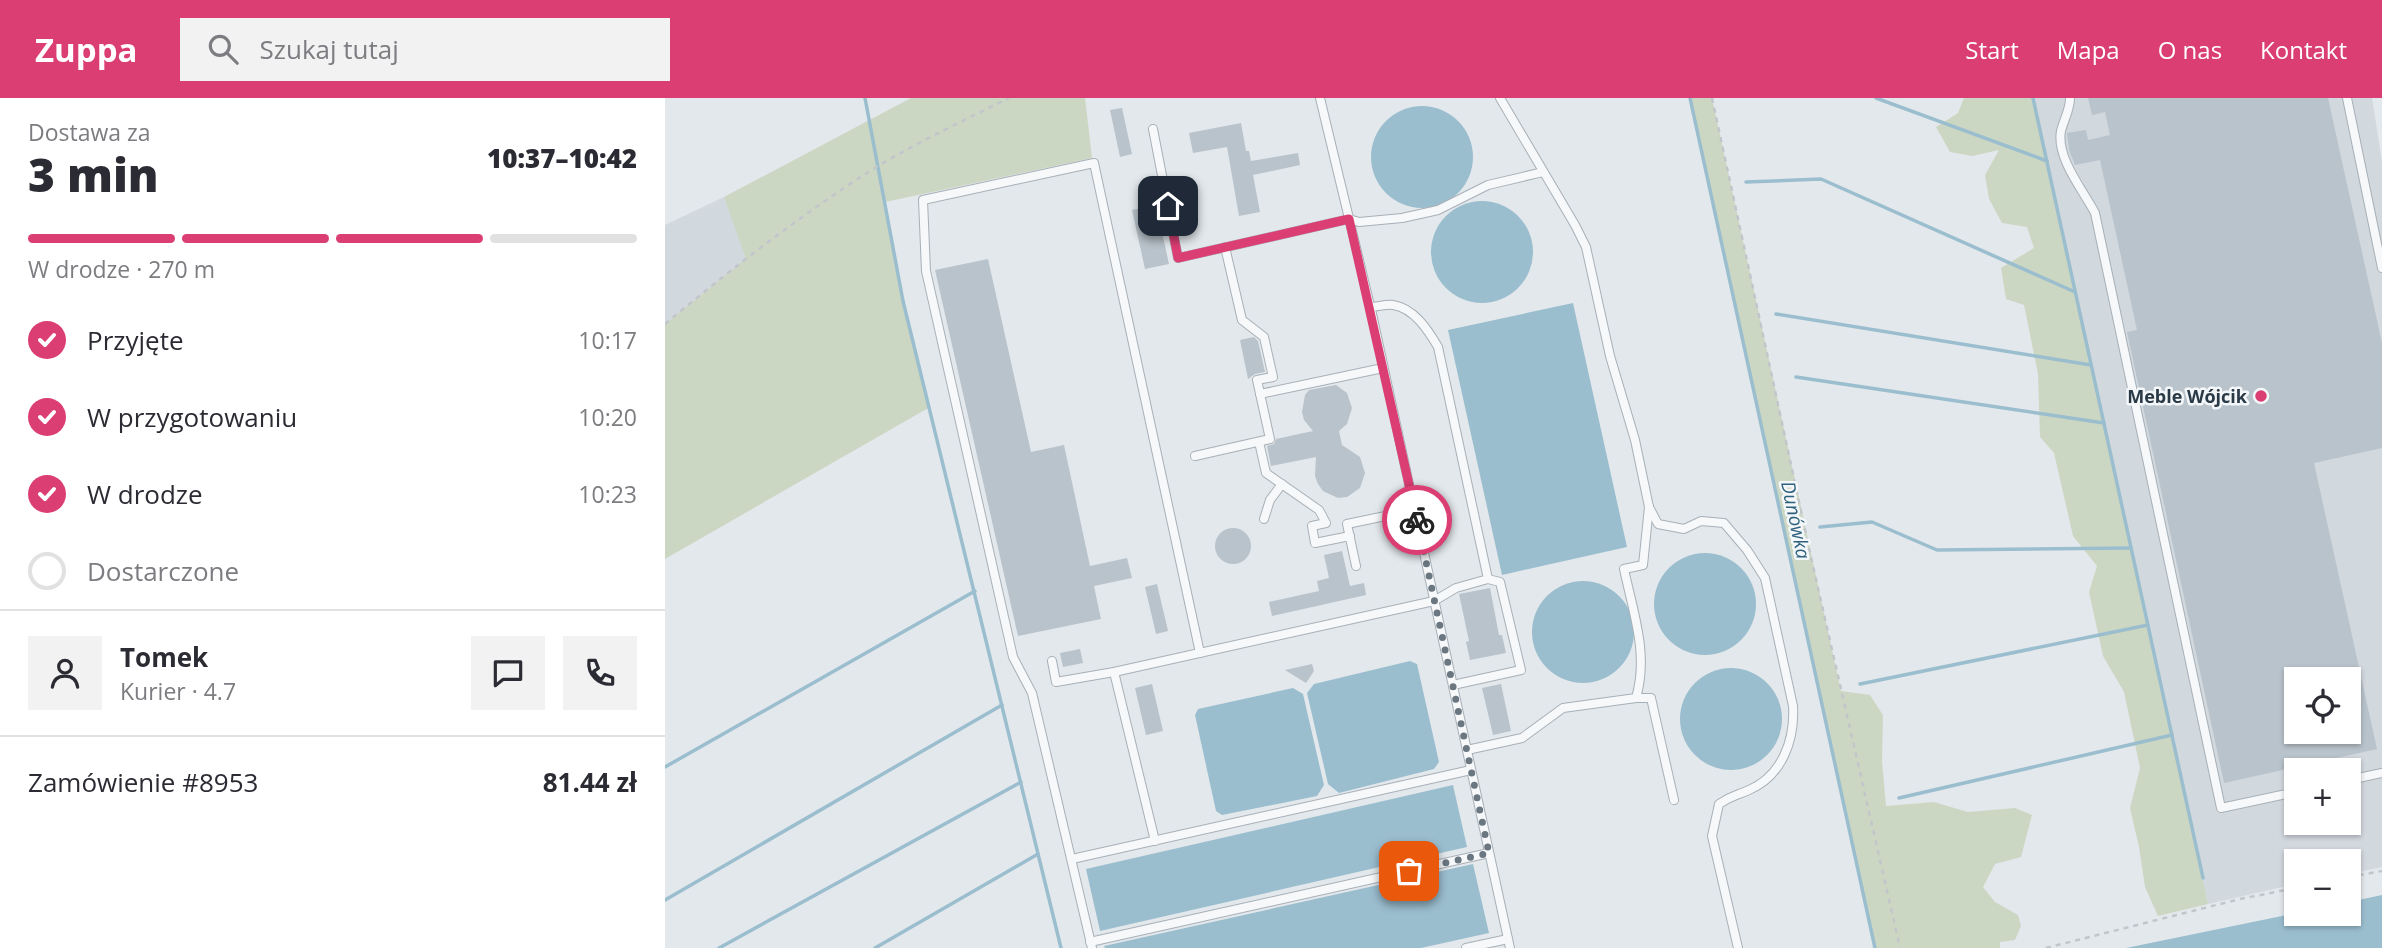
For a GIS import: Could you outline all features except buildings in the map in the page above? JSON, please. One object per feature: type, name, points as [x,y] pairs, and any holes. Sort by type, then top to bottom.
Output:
[{"type":"lane","points":[[1320,98],[1370,307],[1509,943],[1466,948]]},
{"type":"lane","points":[[1500,98],[1586,247],[1650,507],[1658,524],[1684,529],[1701,521],[1724,523],[1747,550],[1765,578],[1787,675],[1794,724],[1788,748],[1768,778],[1719,804],[1712,836],[1738,948]]},
{"type":"lane","points":[[2070,98],[2061,132],[2067,165],[2085,192],[2095,214],[2221,808],[2284,795]]},
{"type":"lane","points":[[2347,98],[2382,268]]},
{"type":"lane","points":[[1153,129],[1178,258],[1349,219],[1359,222],[1402,218],[1439,210],[1488,185],[1543,172]]},
{"type":"lane","points":[[1200,653],[1094,163],[923,200],[926,271],[1013,657],[1031,693],[1091,945],[1489,853]]},
{"type":"lane","points":[[1195,456],[1271,439],[1257,380],[1273,377],[1264,337],[1242,320],[1224,247]]},
{"type":"lane","points":[[1370,307],[1393,305],[1406,310],[1419,320],[1438,346],[1487,579]]},
{"type":"lane","points":[[1260,394],[1383,368]]},
{"type":"lane","points":[[1259,442],[1266,473],[1319,510],[1326,523],[1312,526],[1315,543],[1350,536]]},
{"type":"lane","points":[[1264,519],[1270,500],[1282,484]]},
{"type":"lane","points":[[1636,698],[1641,680],[1642,651],[1624,569],[1643,565],[1650,507]]},
{"type":"lane","points":[[1356,566],[1347,524],[1414,510]]},
{"type":"lane","points":[[1052,661],[1056,682],[1114,672],[1434,601],[1456,588],[1487,579],[1500,582],[1521,670],[1453,685]]},
{"type":"lane","points":[[1114,672],[1154,841]]},
{"type":"lane","points":[[1467,750],[1522,738],[1563,708],[1651,698],[1674,800]]},
{"type":"lane","points":[[1072,859],[1471,770]]},
{"type":"lane","points":[[2361,777],[2382,773]]},
{"type":"path","points":[[665,324],[713,284],[855,180],[934,135],[1009,98]]},
{"type":"path","points":[[1712,98],[1807,539],[1900,948]]},
{"type":"path","points":[[2361,875],[2382,871]]},
{"type":"path","points":[[2046,948],[2284,890]]},
{"type":"shaded area","name":"Meble Wójcik","points":[[2033,98],[2372,98],[2382,162],[2382,867],[2361,871],[2361,849],[2284,849],[2284,887],[2208,904]]},
{"type":"shaded area","points":[[724,197],[747,259],[665,324],[665,225]]},
{"type":"green space","points":[[911,98],[1085,98],[1092,158],[885,202],[903,301],[930,407],[665,559],[665,324],[746,259],[724,197]]},
{"type":"green space","points":[[1690,98],[1712,98],[1841,691],[1870,695],[1883,715],[1882,761],[1886,806],[1934,802],[1968,812],[2015,808],[2032,815],[2021,857],[1995,864],[1983,887],[1995,902],[2018,915],[2021,926],[2015,940],[2000,942],[2000,948],[1875,948]]},
{"type":"green space","points":[[1964,98],[2033,98],[2208,904],[2158,916],[2145,887],[2130,808],[2140,768],[2124,692],[2103,656],[2089,592],[2097,566],[2073,536],[2054,453],[2040,437],[2038,374],[2024,305],[2006,299],[2001,268],[2034,248],[2027,227],[2002,223],[1989,199],[1985,175],[1999,150],[1972,156],[1950,152],[1936,127],[1958,113]]},
{"type":"water","points":[[1422,106],[1451,114],[1465,128],[1473,157],[1465,186],[1451,200],[1422,208],[1393,200],[1379,186],[1371,157],[1379,128],[1393,114]]},
{"type":"water","points":[[1482,201],[1511,209],[1525,223],[1533,252],[1525,281],[1511,295],[1482,303],[1453,295],[1439,281],[1431,252],[1439,223],[1453,209]]},
{"type":"water","points":[[1573,303],[1627,547],[1502,575],[1448,330]]},
{"type":"water","points":[[1705,553],[1734,561],[1748,575],[1756,604],[1748,633],[1734,647],[1705,655],[1676,647],[1662,633],[1654,604],[1662,575],[1676,561]]},
{"type":"water","points":[[1583,581],[1603,585],[1619,596],[1630,612],[1634,632],[1630,652],[1619,668],[1603,679],[1583,683],[1563,679],[1547,668],[1536,652],[1532,632],[1536,612],[1547,596],[1563,585]]},
{"type":"water","points":[[1410,661],[1417,664],[1439,762],[1434,769],[1339,793],[1328,784],[1307,693],[1314,684]]},
{"type":"water","points":[[1731,668],[1751,672],[1767,683],[1778,699],[1782,719],[1778,739],[1767,755],[1751,766],[1731,770],[1711,766],[1695,755],[1684,739],[1680,719],[1684,699],[1695,683],[1711,672]]},
{"type":"water","points":[[1293,688],[1303,694],[1324,785],[1317,796],[1222,815],[1216,811],[1195,715],[1198,709]]},
{"type":"water","points":[[1453,785],[1467,847],[1100,931],[1086,869]]},
{"type":"water","points":[[1473,864],[1489,933],[1421,948],[1104,946]]},
{"type":"water","points":[[2382,895],[2382,948],[2126,948],[2284,915],[2284,926],[2361,926],[2361,899]]},
{"type":"waterway","points":[[865,98],[903,301],[1061,948]]},
{"type":"waterway","name":"Dunówka","points":[[1690,98],[1875,948]]},
{"type":"waterway","points":[[1876,98],[2047,161]]},
{"type":"waterway","points":[[2033,98],[2203,878]]},
{"type":"waterway","points":[[1746,182],[1821,179],[2075,292]]},
{"type":"waterway","points":[[1776,314],[2091,365]]},
{"type":"waterway","points":[[1796,377],[2104,423]]},
{"type":"waterway","points":[[1820,527],[1872,522],[1937,550],[2131,548]]},
{"type":"waterway","points":[[665,767],[975,591]]},
{"type":"waterway","points":[[1860,684],[2148,625]]},
{"type":"waterway","points":[[665,900],[1002,705]]},
{"type":"waterway","points":[[1899,798],[2172,735]]},
{"type":"waterway","points":[[719,948],[1021,782]]},
{"type":"waterway","points":[[875,948],[1038,854]]},
{"type":"way so far","points":[[1409,871],[1489,853],[1417,520]]},
{"type":"place","name":"Meble Wójcik","points":[[2261,396]]},
{"type":"route","points":[[1168,206],[1178,258],[1349,219],[1417,520]]}]
